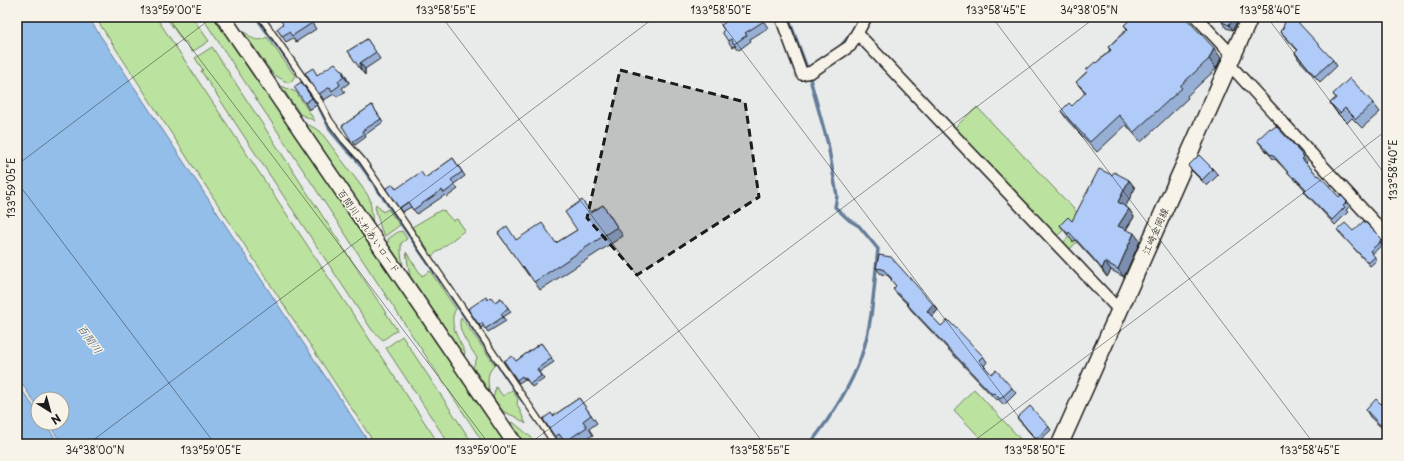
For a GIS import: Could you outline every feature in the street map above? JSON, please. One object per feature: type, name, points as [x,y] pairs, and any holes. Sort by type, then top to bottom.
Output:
[{"type":"main road","name":"江崎金岡線","points":[[1060,444],[1250,17]]},
{"type":"street","name":"百間川ふれあいロード","points":[[223,17],[515,444]]},
{"type":"street","points":[[781,17],[802,74],[809,73],[850,46],[866,17]]},
{"type":"street","points":[[1196,17],[1231,60],[1387,236]]},
{"type":"street","points":[[857,33],[1120,311]]},
{"type":"lane","points":[[261,17],[320,102],[330,121],[344,140],[362,160],[555,444]]},
{"type":"highlighted area","points":[[620,70],[745,102],[759,197],[637,275],[587,218]]},
{"type":"green space","points":[[95,17],[156,17],[439,444],[375,444]]},
{"type":"green space","points":[[166,17],[192,17],[209,41],[192,52],[185,41],[183,42]]},
{"type":"green space","points":[[202,17],[216,17],[507,444],[484,444]]},
{"type":"green space","points":[[242,30],[256,40],[267,37],[295,76],[291,82],[288,83],[273,74]]},
{"type":"green space","points":[[212,47],[397,330],[383,340],[372,330],[201,71],[203,70],[195,58]]},
{"type":"green space","points":[[281,86],[296,92],[315,121],[300,114]]},
{"type":"green space","points":[[977,107],[1091,227],[1069,250],[1063,243],[1078,227],[1072,222],[1056,237],[953,129]]},
{"type":"green space","points":[[309,125],[320,131],[365,191],[370,199],[373,224],[307,128]]},
{"type":"green space","points":[[376,204],[383,212],[388,209],[400,225],[385,236],[381,229],[375,207]]},
{"type":"green space","points":[[441,210],[444,211],[453,221],[457,219],[465,230],[432,256],[412,227]]},
{"type":"green space","points":[[402,231],[407,239],[401,243],[403,266],[388,244],[388,239]]},
{"type":"green space","points":[[406,252],[422,276],[430,271],[456,309],[453,325],[457,337],[465,352],[464,356],[410,276]]},
{"type":"green space","points":[[461,317],[495,365],[489,374],[489,391],[473,367],[477,358],[460,328]]},
{"type":"green space","points":[[402,336],[473,444],[449,444],[386,348]]},
{"type":"green space","points":[[496,387],[503,396],[512,390],[518,399],[517,404],[526,424],[516,417],[504,412],[493,398]]},
{"type":"green space","points":[[974,389],[1025,444],[986,444],[954,410]]},
{"type":"green space","points":[[511,422],[532,438],[535,444],[525,444]]},
{"type":"water","name":"百間川","points":[[17,17],[88,17],[370,444],[62,444],[53,431],[70,431],[70,391],[30,391],[30,396],[17,376]]},
{"type":"water","points":[[17,383],[30,402],[30,431],[50,431],[59,444],[17,444]]},
{"type":"building","points":[[286,17],[308,17],[312,23],[292,36],[289,32],[282,36],[277,29],[283,24],[281,21]]},
{"type":"building","points":[[739,17],[761,17],[764,21],[745,33],[747,35],[734,44],[731,39],[728,41],[722,32],[724,30],[721,25],[732,18],[733,20]]},
{"type":"building","points":[[1133,17],[1185,17],[1214,48],[1209,59],[1180,86],[1182,88],[1134,132],[1119,115],[1090,142],[1061,111],[1069,103],[1072,106],[1086,92],[1076,82],[1087,72],[1086,70],[1111,50],[1108,47],[1128,29],[1124,25]]},
{"type":"building","points":[[1223,17],[1233,17],[1229,25],[1222,22]]},
{"type":"building","points":[[1287,17],[1292,17],[1295,19],[1333,60],[1315,76],[1295,53],[1298,50],[1280,31],[1283,28]]},
{"type":"building","points":[[367,39],[376,52],[360,63],[360,69],[348,51]]},
{"type":"building","points":[[335,63],[342,70],[344,77],[338,81],[340,85],[332,91],[330,87],[319,94],[305,73],[313,68],[317,75]]},
{"type":"building","points":[[1350,78],[1373,103],[1356,119],[1345,108],[1340,113],[1330,103],[1336,98],[1333,94]]},
{"type":"building","points":[[301,82],[312,98],[305,103],[294,87]]},
{"type":"building","points":[[372,105],[381,119],[362,131],[364,134],[352,142],[342,126]]},
{"type":"building","points":[[1276,126],[1297,148],[1304,157],[1302,159],[1339,197],[1341,195],[1347,202],[1343,206],[1345,207],[1332,220],[1304,191],[1306,189],[1294,177],[1293,178],[1272,154],[1271,155],[1257,140],[1270,128],[1272,129]]},
{"type":"building","points":[[1199,155],[1213,169],[1202,180],[1188,166]]},
{"type":"building","points":[[453,158],[462,172],[451,180],[455,185],[444,193],[442,190],[413,210],[408,202],[399,208],[386,189],[393,184],[396,189],[421,172],[425,178]]},
{"type":"building","points":[[1099,169],[1112,175],[1114,172],[1129,180],[1118,202],[1129,209],[1118,226],[1134,233],[1118,269],[1105,262],[1102,269],[1069,232],[1068,234],[1060,225],[1068,217],[1072,221]]},
{"type":"building","points":[[582,200],[591,213],[603,205],[617,227],[534,282],[498,233],[507,226],[516,240],[542,223],[556,243],[577,230],[565,212]]},
{"type":"building","points":[[1364,221],[1381,238],[1380,242],[1370,251],[1375,257],[1368,263],[1337,230],[1345,223],[1353,231]]},
{"type":"building","points":[[879,255],[891,257],[933,304],[927,311],[941,326],[948,320],[983,356],[979,360],[991,374],[996,370],[1012,388],[1000,399],[994,393],[992,394],[907,304],[908,303],[893,289],[896,286],[891,280],[892,279],[883,269],[876,268]]},
{"type":"building","points":[[486,297],[488,300],[491,297],[495,302],[501,298],[508,308],[501,314],[503,317],[485,329],[482,323],[479,325],[468,309]]},
{"type":"building","points":[[541,343],[552,358],[537,369],[541,376],[530,384],[525,377],[523,378],[522,376],[517,380],[504,361],[512,356],[516,361]]},
{"type":"building","points":[[579,398],[591,415],[583,421],[587,427],[565,442],[559,434],[555,437],[543,419],[551,413],[553,416]]},
{"type":"building","points":[[1376,399],[1387,408],[1387,418],[1380,425],[1366,410]]},
{"type":"building","points":[[1030,406],[1049,427],[1036,439],[1017,418]]},
{"type":"waterway","points":[[256,17],[297,73]]},
{"type":"waterway","points":[[788,17],[807,68],[828,144],[837,196],[835,207],[849,220],[859,226],[878,249],[871,317],[861,357],[839,403],[810,444]]},
{"type":"waterway","points":[[840,47],[850,35]]},
{"type":"waterway","points":[[306,86],[331,131],[357,160],[367,174],[522,400]]}]
